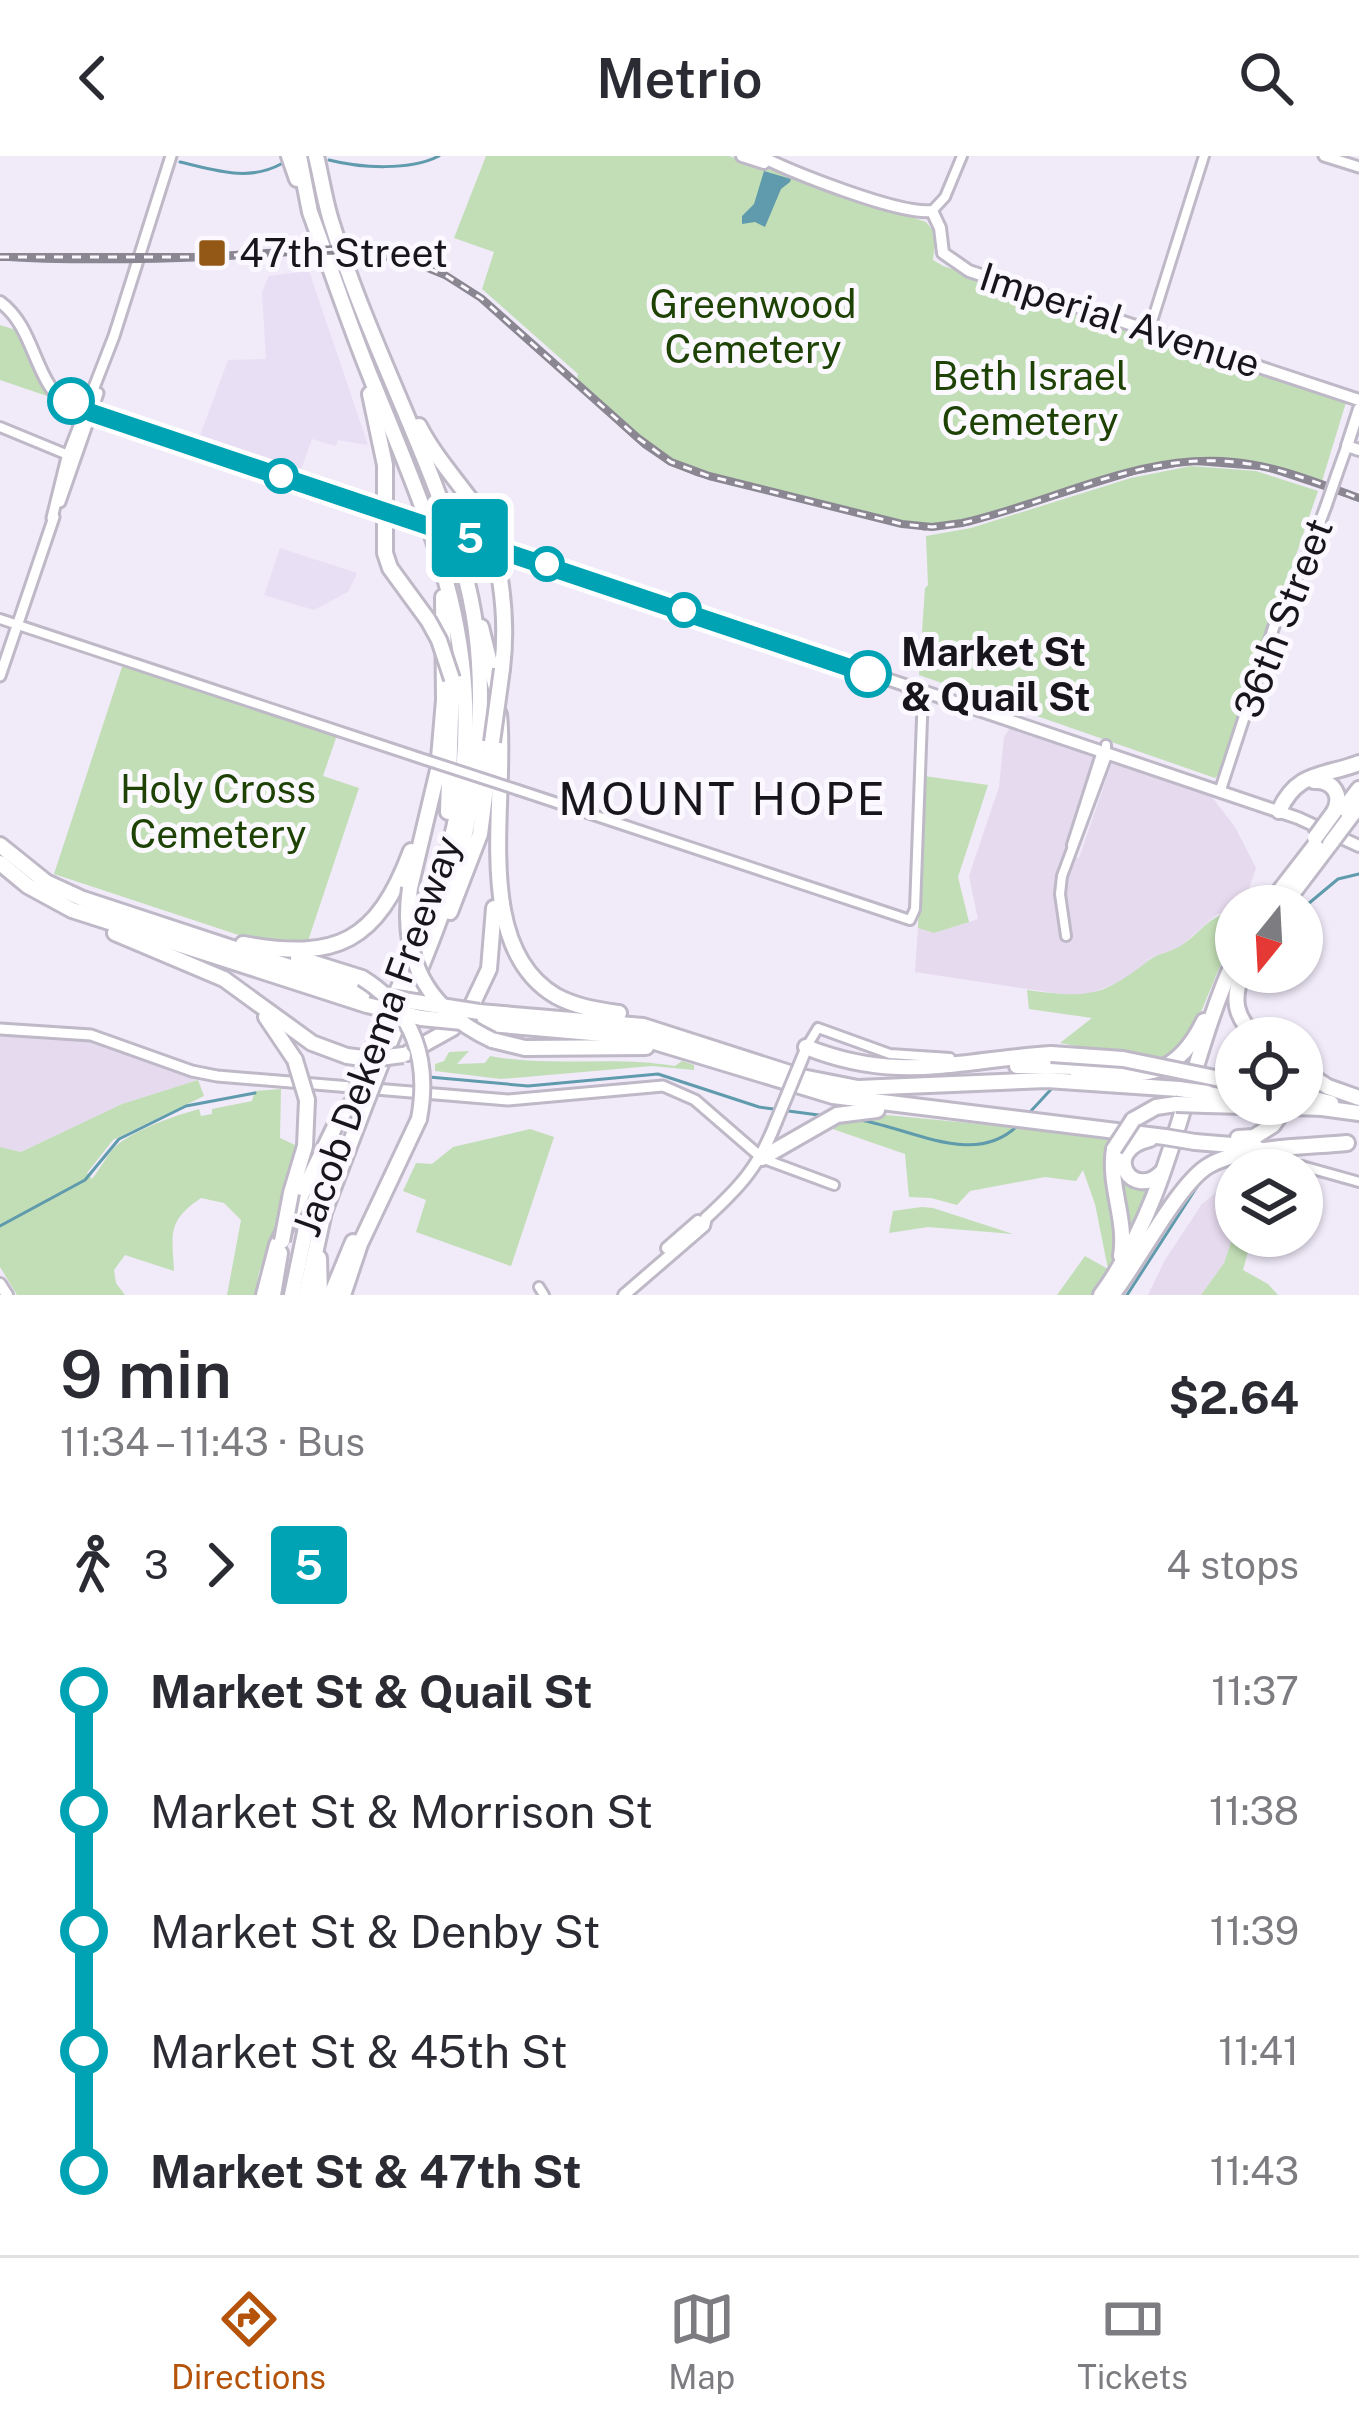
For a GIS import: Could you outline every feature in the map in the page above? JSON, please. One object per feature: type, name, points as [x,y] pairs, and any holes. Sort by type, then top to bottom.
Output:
[{"type":"highway","points":[[289,156],[310,212]]},
{"type":"highway","name":"Jacob Dekema Freeway","points":[[299,156],[310,212],[450,586],[466,700],[458,806],[437,883],[368,1078]]},
{"type":"highway","name":"Jacob Dekema Freeway","points":[[292,1295],[308,1223],[424,958],[458,864],[478,749],[479,663],[463,568],[333,229],[316,156]]},
{"type":"highway","points":[[326,156],[333,229]]},
{"type":"highway","points":[[355,332],[384,460],[390,568],[428,620],[452,679],[450,803],[437,883]]},
{"type":"highway","points":[[392,373],[431,450],[482,518],[507,627],[484,815],[474,856],[434,946],[424,958]]},
{"type":"highway","points":[[400,446],[446,609],[444,700],[434,790],[410,888],[408,940],[419,974],[451,1014],[492,1040],[525,1048],[647,1047],[722,1063]]},
{"type":"highway","points":[[463,568],[497,686],[503,919],[513,950],[532,977],[568,1002],[666,1025],[782,1070]]},
{"type":"highway","points":[[1284,810],[1302,780],[1359,763]]},
{"type":"highway","points":[[1284,810],[1297,790],[1320,780],[1336,791],[1350,825]]},
{"type":"highway","points":[[1297,885],[1312,876],[1325,842],[1350,825],[1359,789]]},
{"type":"highway","points":[[243,944],[311,951],[344,941],[369,924],[392,894],[434,790]]},
{"type":"highway","points":[[476,1013],[491,957],[501,801]]},
{"type":"highway","points":[[1291,885],[1325,842],[1350,825],[1359,806]]},
{"type":"highway","points":[[0,845],[58,888],[421,1018],[476,1013],[643,1026],[782,1070],[858,1088],[955,1084],[1065,1070],[1104,1056],[1215,1078]]},
{"type":"highway","points":[[0,862],[28,886],[89,923],[205,970],[245,992],[312,1043],[347,1056],[403,1055],[453,1028]]},
{"type":"highway","points":[[72,910],[369,999]]},
{"type":"highway","points":[[137,917],[362,978],[395,1005],[416,1041],[424,1070],[419,1119],[353,1241],[332,1294]]},
{"type":"highway","points":[[205,970],[256,1006],[296,1060],[307,1100],[305,1147],[271,1295]]},
{"type":"highway","points":[[805,1051],[860,1065],[918,1070],[1151,1073],[1180,1058],[1218,993]]},
{"type":"highway","points":[[1101,1295],[1142,1227],[1166,1142],[1219,993]]},
{"type":"highway","points":[[1112,1295],[1161,1202],[1229,993]]},
{"type":"highway","points":[[476,1013],[622,1034],[833,1096],[1166,1142],[1254,1137],[1273,1125]]},
{"type":"highway","points":[[1065,1070],[1177,1097],[1359,1111]]},
{"type":"highway","points":[[1323,1084],[1359,1098]]},
{"type":"highway","points":[[1101,1295],[1121,1257],[1125,1236],[1112,1175],[1114,1149],[1133,1120],[1177,1097]]},
{"type":"highway","points":[[1207,1099],[1215,1098]]},
{"type":"highway","points":[[271,1295],[277,1245],[339,1118],[358,1100]]},
{"type":"highway","name":"Jacob Dekema Freeway","points":[[306,1295],[324,1212],[349,1147],[358,1100]]},
{"type":"highway","points":[[1323,1102],[1359,1111]]},
{"type":"highway","points":[[762,1158],[823,1122],[859,1110],[989,1116]]},
{"type":"highway","points":[[1196,1142],[1236,1147],[1353,1143]]},
{"type":"highway","points":[[1112,1295],[1186,1188],[1207,1166],[1250,1154],[1353,1143]]},
{"type":"highway","points":[[332,1294],[319,1255],[349,1147]]},
{"type":"main road","points":[[0,676],[171,156]]},
{"type":"main road","points":[[746,156],[760,156],[779,166]]},
{"type":"main road","points":[[746,156],[915,212],[932,211]]},
{"type":"main road","points":[[1324,156],[1359,167]]},
{"type":"main road","name":"Imperial Avenue","points":[[932,211],[943,253],[955,265],[1359,404],[1353,448]]},
{"type":"main road","points":[[3,300],[30,327],[55,387],[88,412],[923,692],[1284,810],[1350,825]]},
{"type":"main road","points":[[52,518],[68,454],[88,412]]},
{"type":"main road","name":"36th Street","points":[[1222,788],[1280,611],[1305,562],[1337,474],[1353,448]]},
{"type":"main road","points":[[726,624],[974,700],[1105,749]]},
{"type":"main road","points":[[923,692],[974,700]]},
{"type":"main road","points":[[0,1029],[91,1035],[217,1076],[507,1100],[663,1086],[695,1100],[762,1158]]},
{"type":"main road","points":[[611,1295],[745,1182],[762,1158],[805,1051]]},
{"type":"main road","points":[[623,1295],[704,1226],[706,1218]]},
{"type":"main road","points":[[0,1284],[7,1295]]},
{"type":"street","points":[[932,211],[945,197],[962,156]]},
{"type":"street","points":[[1149,331],[1204,156]]},
{"type":"street","points":[[0,427],[68,454]]},
{"type":"street","points":[[0,619],[907,919],[913,919],[915,909],[923,692]]},
{"type":"street","points":[[1066,936],[1060,894],[1105,749]]},
{"type":"street","points":[[805,1051],[818,1028],[903,1057],[958,1058],[994,1050]]},
{"type":"street","points":[[762,1158],[834,1185]]},
{"type":"street","points":[[1323,1172],[1359,1182]]},
{"type":"shaded area","points":[[309,271],[368,445],[338,440],[336,446],[312,439],[299,475],[198,441],[228,360],[266,359],[262,292],[269,276]]},
{"type":"shaded area","points":[[280,548],[357,573],[348,592],[314,610],[264,595]]},
{"type":"shaded area","points":[[1012,724],[1096,757],[1064,853],[1079,858],[1115,763],[1212,797],[1235,827],[1256,868],[1250,885],[1215,885],[1215,916],[1180,947],[1151,958],[1130,978],[1081,997],[915,972],[918,928],[934,933],[978,919],[969,876],[999,787],[1004,737]]},
{"type":"shaded area","points":[[0,1035],[90,1042],[198,1080],[122,1104],[21,1152],[0,1147]]},
{"type":"shaded area","points":[[1215,1193],[1215,1257],[1226,1257],[1224,1263],[1201,1295],[1148,1295],[1165,1260],[1202,1204]]},
{"type":"green space","name":"Greenwood Cemetery","points":[[486,156],[729,156],[926,222],[936,234],[933,260],[943,266],[1347,399],[1322,481],[1247,461],[1166,462],[971,519],[938,524],[906,522],[684,466],[648,442],[482,289],[494,252],[454,238]]},
{"type":"green space","points":[[0,325],[19,331],[47,396],[0,380]]},
{"type":"green space","points":[[1191,466],[1256,471],[1318,491],[1221,773],[1215,778],[919,675],[928,585],[926,536],[971,528],[1131,478]]},
{"type":"green space","name":"Holy Cross Cemetery","points":[[126,665],[337,735],[323,776],[359,788],[308,941],[266,944],[54,874]]},
{"type":"green space","points":[[924,776],[988,785],[958,877],[969,922],[934,933],[918,928]]},
{"type":"green space","points":[[1212,920],[1215,978],[1193,1031],[1160,1062],[1060,1043],[1092,1018],[1029,1009],[1027,990],[1079,994],[1105,989],[1182,945]]},
{"type":"green space","points":[[469,1051],[457,1064],[485,1063],[490,1056],[675,1066],[682,1061],[694,1065],[694,1070],[652,1066],[501,1079],[435,1071],[435,1064],[449,1052]]},
{"type":"green space","points":[[198,1080],[204,1096],[113,1140],[87,1173],[92,1179],[116,1146],[156,1124],[199,1109],[201,1116],[212,1114],[212,1109],[252,1101],[255,1091],[281,1089],[280,1138],[295,1145],[279,1228],[259,1272],[255,1295],[227,1295],[241,1220],[224,1203],[201,1198],[182,1214],[174,1229],[174,1271],[125,1255],[114,1270],[125,1295],[17,1295],[0,1267],[0,1147],[21,1152],[122,1104]]},
{"type":"green space","points":[[866,1113],[1134,1139],[1129,1161],[1136,1173],[1158,1183],[1128,1249],[1091,1295],[1057,1295],[1085,1256],[1108,1269],[1083,1170],[1076,1181],[1045,1177],[970,1191],[957,1205],[909,1197],[905,1154],[824,1126]]},
{"type":"green space","points":[[530,1129],[554,1137],[511,1266],[416,1232],[426,1200],[403,1191],[416,1163],[432,1164],[453,1147]]},
{"type":"green space","points":[[922,1207],[1013,1234],[928,1227],[889,1233],[893,1211]]},
{"type":"green space","points":[[1226,1257],[1247,1257],[1243,1270],[1278,1295],[1201,1295]]},
{"type":"water","points":[[764,171],[790,182],[781,189],[765,227],[755,222],[742,224],[742,216],[754,204]]},
{"type":"waterway","points":[[329,160],[385,167],[439,156]]},
{"type":"waterway","points":[[180,162],[244,173],[281,164]]},
{"type":"waterway","points":[[1323,892],[1338,879],[1359,874]]},
{"type":"waterway","points":[[429,1077],[528,1086],[658,1074],[759,1107],[826,1116]]},
{"type":"waterway","points":[[1030,1112],[1056,1084]]},
{"type":"waterway","points":[[0,1226],[85,1180],[119,1139],[186,1106],[255,1093]]},
{"type":"waterway","points":[[854,1119],[962,1144],[982,1144],[1019,1124]]},
{"type":"waterway","points":[[1127,1295],[1200,1182]]},
{"type":"tram line","points":[[0,259],[138,262],[341,253],[427,269],[479,298],[643,446],[668,463],[698,475],[924,529],[969,524],[1135,473],[1189,463],[1266,469],[1359,500]]},
{"type":"railway","points":[[0,257],[199,257],[336,249],[408,260],[445,275],[481,298],[671,462],[709,476],[902,524],[962,523],[1130,472],[1199,461],[1266,467],[1359,498]]},
{"type":"bus line","name":"5","points":[[71,401],[92,413],[868,674]]},
{"type":"place","name":"47th Street","points":[[212,253]]},
{"type":"place","name":"Market St & Quail St","points":[[868,674]]},
{"type":"district","name":"MOUNT HOPE","points":[[723,799]]},
{"type":"park label","name":"Beth Israel Cemetery","points":[[1030,398]]}]
